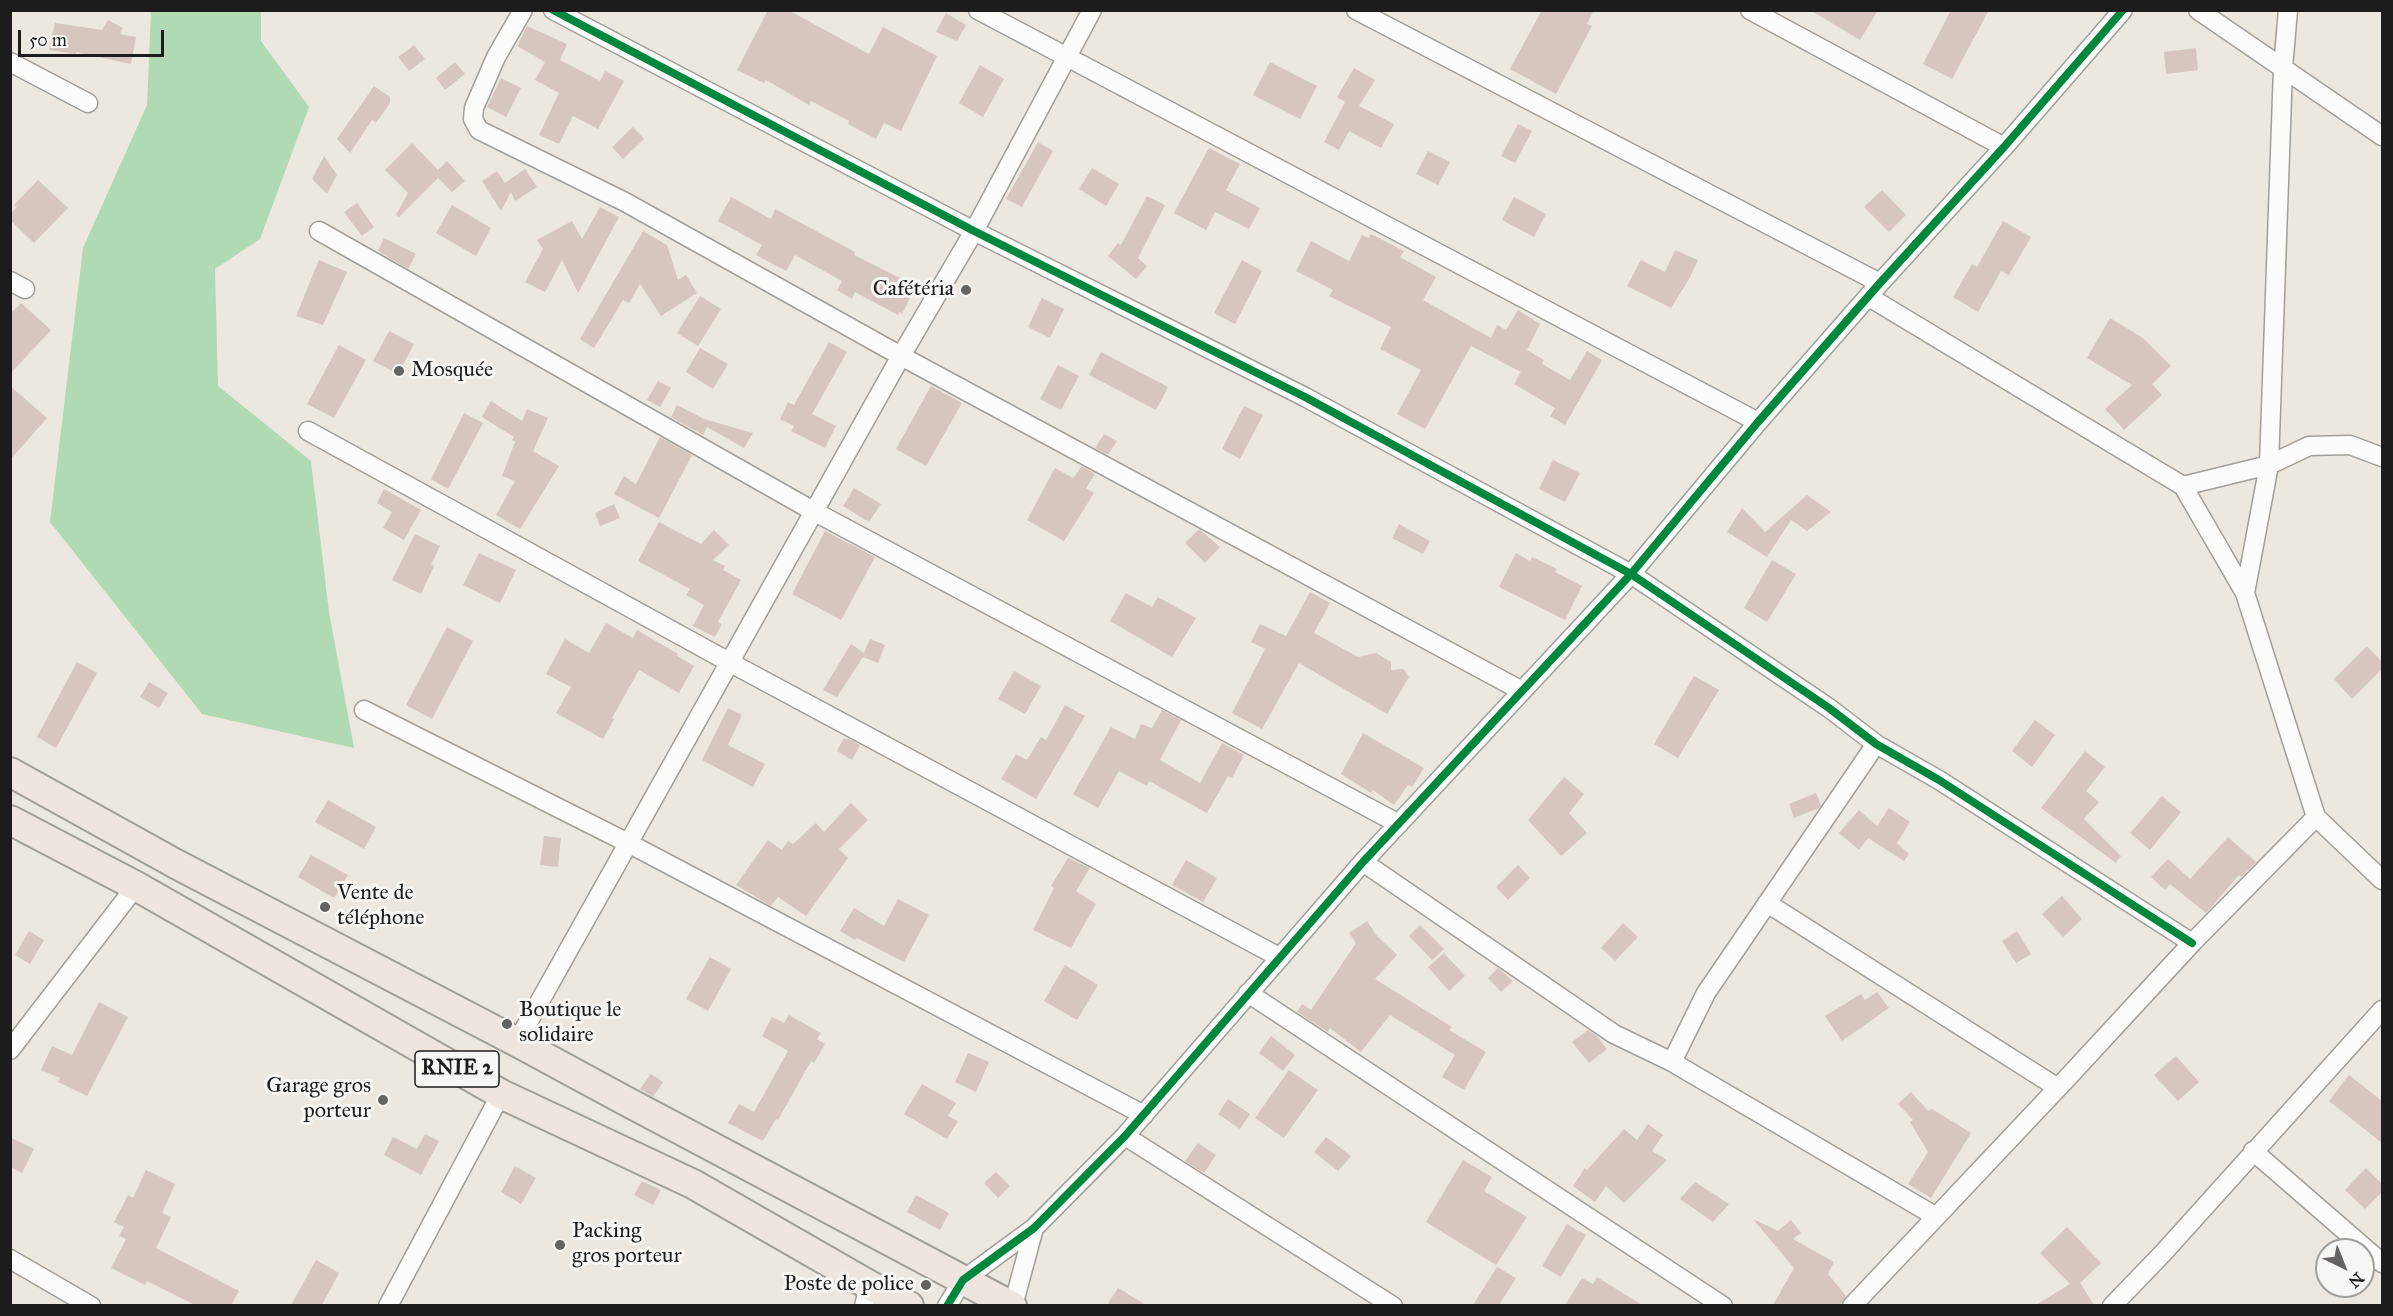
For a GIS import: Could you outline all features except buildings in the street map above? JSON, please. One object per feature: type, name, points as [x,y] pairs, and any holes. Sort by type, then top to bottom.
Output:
[{"type":"main road","name":"RNIE 2","points":[[10,772],[176,864],[517,1041],[624,1100],[1013,1305]]},
{"type":"main road","name":"RNIE 2","points":[[10,820],[136,886],[501,1094],[693,1184],[866,1295],[909,1305]]},
{"type":"street","points":[[523,10],[496,57],[474,108],[473,119],[479,130],[625,202],[901,356],[1521,691]]},
{"type":"street","points":[[553,10],[974,231],[1305,397],[1631,574],[1829,708],[1876,744],[1939,780],[2192,943]]},
{"type":"street","points":[[978,10],[1758,422]]},
{"type":"street","points":[[517,1041],[630,844],[729,662],[901,356],[974,231],[1092,10]]},
{"type":"street","points":[[1356,10],[1874,290],[2183,486],[2245,593],[2316,817],[2382,880]]},
{"type":"street","points":[[1750,10],[2004,147]]},
{"type":"street","points":[[947,1305],[963,1280],[1034,1228],[1125,1136],[1363,862],[1631,574],[1758,422],[2123,10]]},
{"type":"street","points":[[2198,10],[2382,136]]},
{"type":"street","points":[[2245,593],[2269,465],[2283,68],[2289,10]]},
{"type":"street","points":[[10,62],[88,103]]},
{"type":"street","points":[[319,231],[815,512],[1399,824]]},
{"type":"street","points":[[308,431],[729,662],[1279,957]]},
{"type":"street","points":[[2183,486],[2269,465],[2309,446],[2350,445],[2382,457]]},
{"type":"street","points":[[364,710],[630,844],[1144,1115]]},
{"type":"street","points":[[1672,1062],[1706,993],[1876,744]]},
{"type":"street","points":[[1852,1305],[2192,943],[2316,817]]},
{"type":"street","points":[[1363,862],[1614,1034],[1672,1062],[1935,1216]]},
{"type":"street","points":[[10,1050],[136,886]]},
{"type":"street","points":[[1767,903],[2058,1088]]},
{"type":"street","points":[[1248,993],[1723,1305]]},
{"type":"street","points":[[2112,1305],[2164,1252],[2382,1010]]},
{"type":"street","points":[[388,1305],[501,1094]]},
{"type":"street","points":[[1125,1136],[1393,1305]]},
{"type":"street","points":[[2253,1151],[2382,1263]]},
{"type":"street","points":[[1013,1305],[1034,1228]]},
{"type":"street","points":[[10,1259],[91,1305]]},
{"type":"green space","points":[[151,11],[261,11],[261,41],[309,107],[260,239],[215,269],[218,386],[311,461],[329,612],[354,748],[202,714],[50,522],[83,248],[147,105]]},
{"type":"cycle path","points":[[553,10],[974,231],[1305,397],[1631,574],[1829,708],[1876,744],[1939,780],[2192,943]]},
{"type":"cycle path","points":[[947,1306],[963,1280],[1034,1228],[1125,1136],[1363,862],[1631,574],[1758,422],[2123,10]]},
{"type":"place","name":"Cafétéria","points":[[966,290]]},
{"type":"place","name":"Mosquée","points":[[399,371]]},
{"type":"place","name":"Vente de téléphone","points":[[325,907]]},
{"type":"place","name":"Boutique le solidaire","points":[[507,1024]]},
{"type":"place","name":"Garage gros porteur","points":[[383,1100]]},
{"type":"place","name":"Packing gros porteur","points":[[560,1245]]},
{"type":"place","name":"Poste de police","points":[[926,1285]]}]
